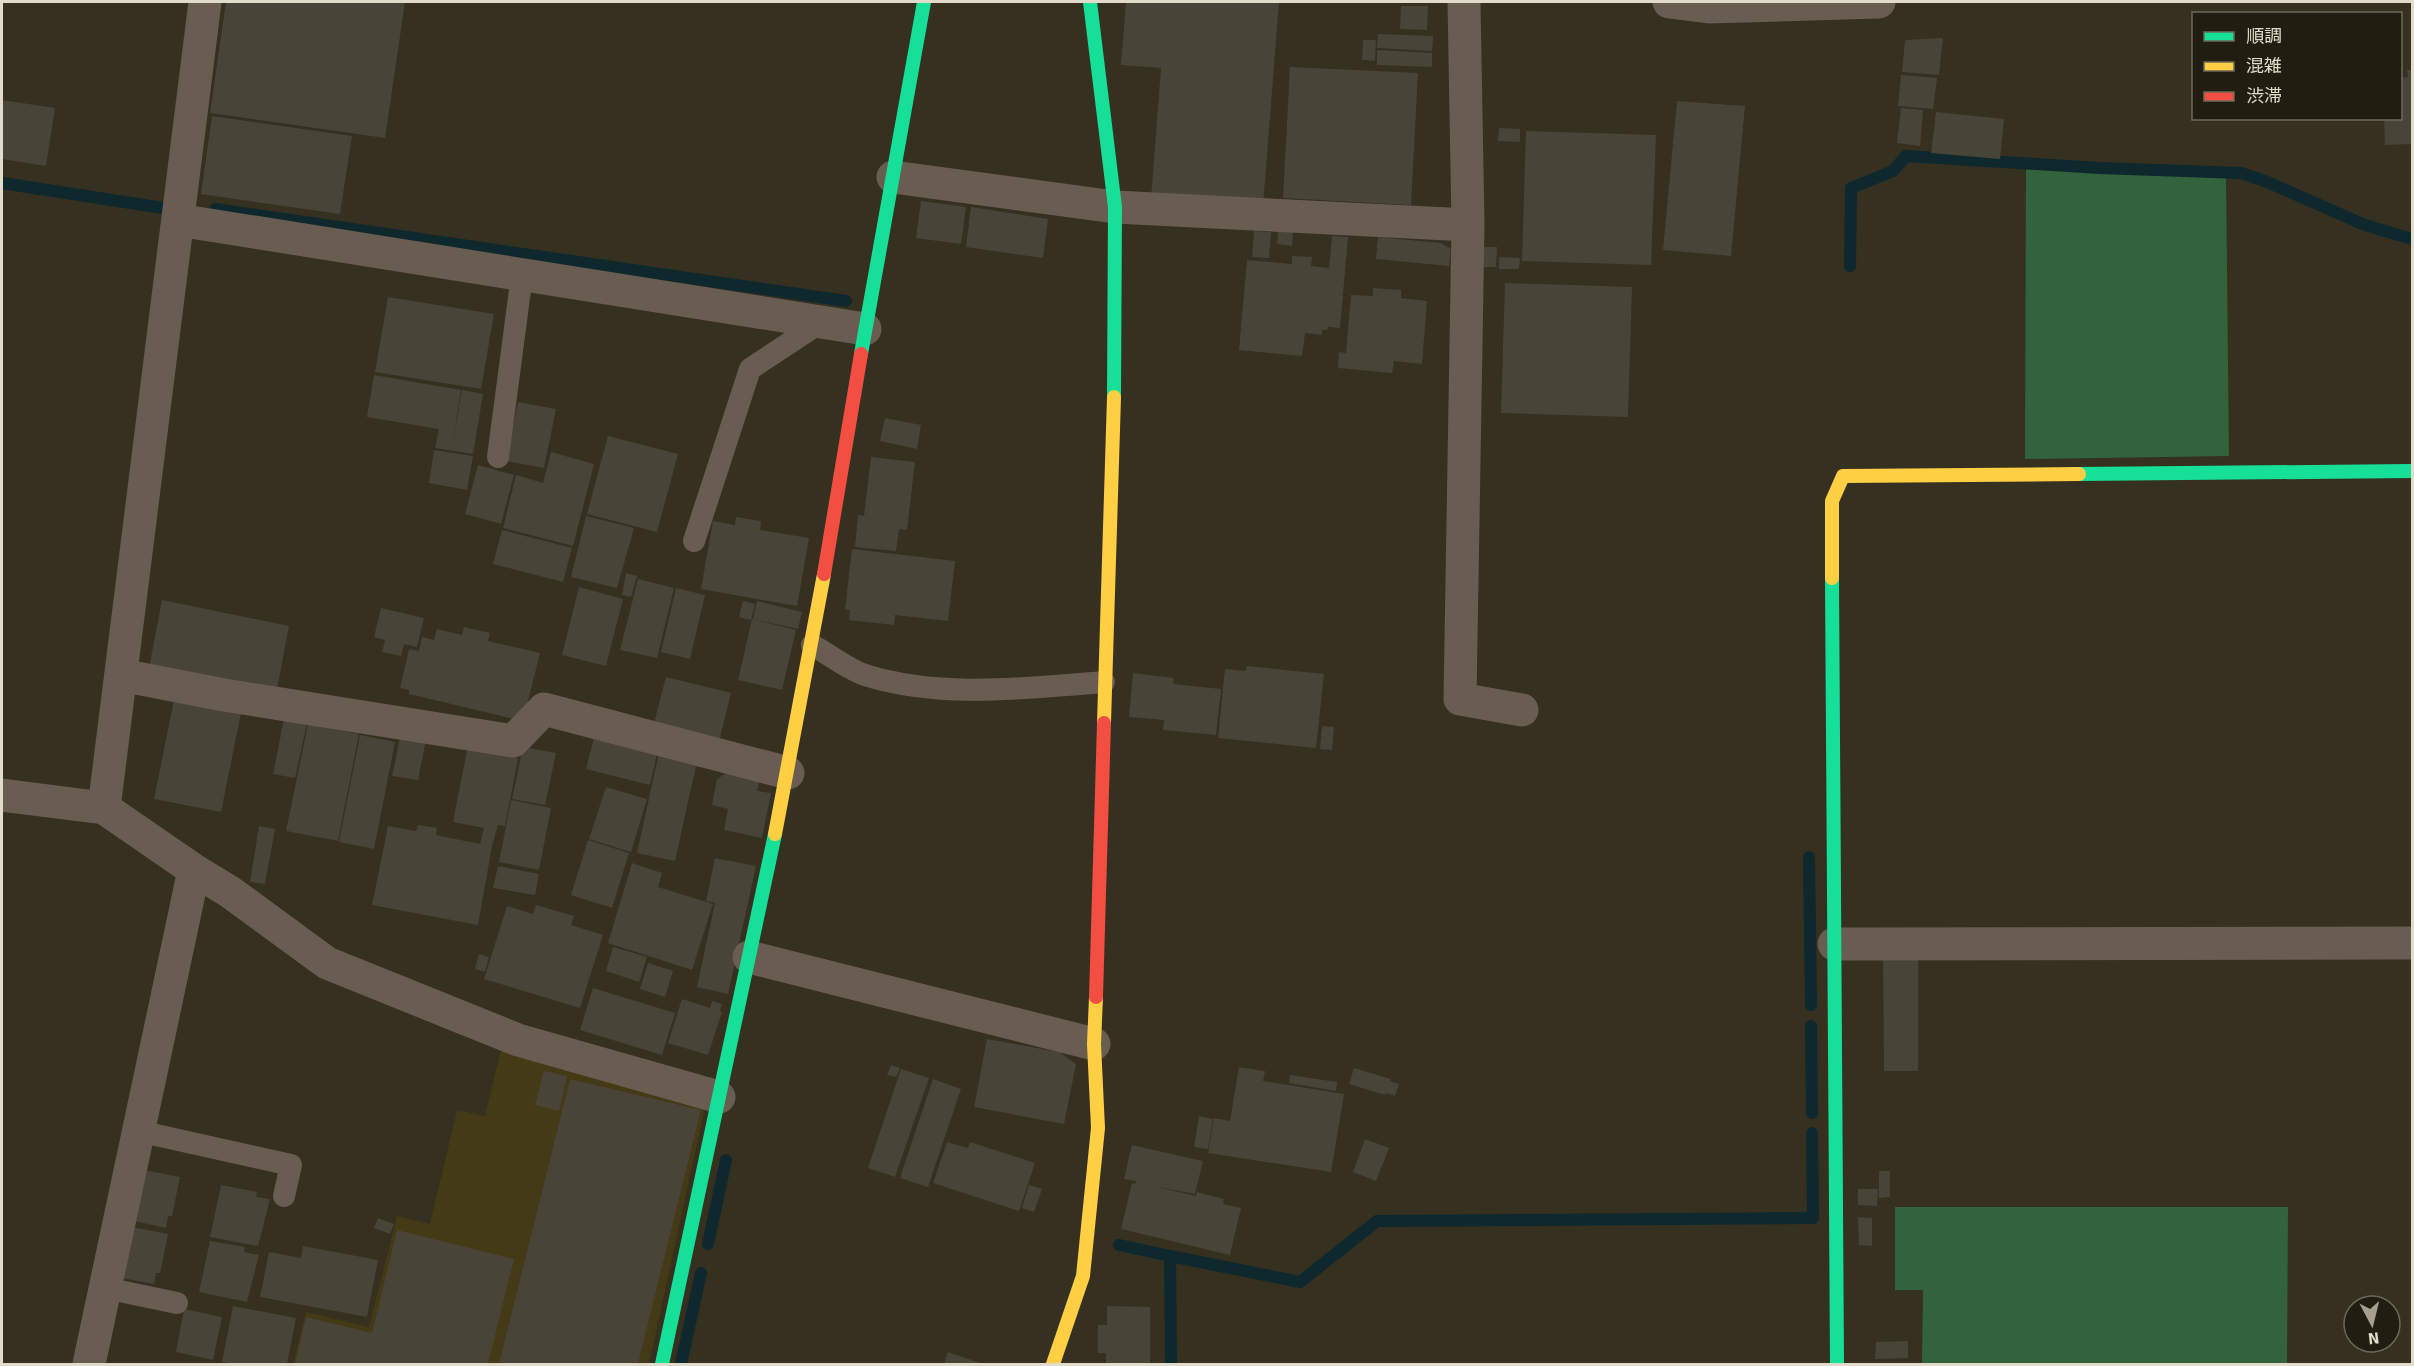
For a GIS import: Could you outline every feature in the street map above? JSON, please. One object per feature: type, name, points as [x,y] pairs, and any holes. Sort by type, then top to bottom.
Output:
[{"type":"street","points":[[104,808],[205,2]]},
{"type":"street","points":[[662,1365],[788,773],[924,2]]},
{"type":"street","points":[[1053,1365],[1083,1276],[1098,1128],[1094,1044],[1114,422],[1115,207],[1090,2]]},
{"type":"street","points":[[1464,2],[1468,225],[1460,699],[1522,710]]},
{"type":"street","points":[[1669,2],[1710,4],[1879,2]]},
{"type":"street","points":[[893,177],[1115,207],[1468,225]]},
{"type":"street","points":[[178,220],[865,329]]},
{"type":"street","points":[[1837,1365],[1832,501],[1844,476],[2412,471]]},
{"type":"street","points":[[121,675],[224,695],[513,741],[544,709],[788,773]]},
{"type":"street","points":[[2,795],[104,808],[194,870],[230,891],[327,963],[518,1040],[719,1097]]},
{"type":"street","points":[[89,1365],[194,870]]},
{"type":"street","points":[[1834,944],[2412,943]]},
{"type":"street","points":[[749,957],[1094,1044]]},
{"type":"lane","points":[[498,457],[522,274]]},
{"type":"lane","points":[[694,541],[750,369],[821,322]]},
{"type":"lane","points":[[812,645],[863,674],[924,687],[1006,690],[1104,682]]},
{"type":"lane","points":[[138,1131],[291,1165],[284,1196]]},
{"type":"lane","points":[[105,1288],[177,1303]]},
{"type":"shaded area","points":[[502,1046],[706,1103],[649,1364],[293,1364],[306,1312],[369,1327],[397,1216],[430,1224],[457,1110],[485,1116]]},
{"type":"green space","points":[[2026,167],[2226,175],[2229,456],[2025,459]]},
{"type":"green space","points":[[1895,1207],[2288,1207],[2287,1364],[1922,1364],[1923,1290],[1895,1290]]},
{"type":"building","points":[[226,2],[405,2],[385,138],[210,113]]},
{"type":"building","points":[[1126,2],[1279,2],[1263,206],[1151,198],[1161,68],[1121,65]]},
{"type":"building","points":[[1401,6],[1428,6],[1427,30],[1400,29]]},
{"type":"building","points":[[1378,34],[1433,36],[1432,51],[1377,48]]},
{"type":"building","points":[[1943,38],[1939,75],[1902,72],[1905,40]]},
{"type":"building","points":[[1363,40],[1376,40],[1375,61],[1362,60]]},
{"type":"building","points":[[1377,50],[1432,53],[1432,67],[1377,65]]},
{"type":"building","points":[[1290,67],[1418,73],[1411,205],[1283,198]]},
{"type":"building","points":[[2407,70],[2412,70],[2412,144],[2385,145],[2384,120],[2402,120],[2402,78],[2408,77]]},
{"type":"building","points":[[1901,75],[1937,78],[1933,109],[1898,106]]},
{"type":"building","points":[[2,100],[55,108],[46,166],[2,159]]},
{"type":"building","points":[[1677,101],[1745,106],[1731,256],[1663,250]]},
{"type":"building","points":[[1901,108],[1923,110],[1920,146],[1897,143]]},
{"type":"building","points":[[1936,112],[2004,119],[2000,159],[1931,153]]},
{"type":"building","points":[[212,116],[352,136],[340,214],[201,194]]},
{"type":"building","points":[[1499,128],[1520,129],[1520,142],[1498,141]]},
{"type":"building","points":[[1526,131],[1656,135],[1651,265],[1522,261]]},
{"type":"building","points":[[921,201],[966,207],[961,244],[916,238]]},
{"type":"building","points":[[971,207],[1048,219],[1043,258],[966,247]]},
{"type":"building","points":[[1278,230],[1293,231],[1292,246],[1277,244]]},
{"type":"building","points":[[1254,231],[1271,232],[1269,258],[1252,257]]},
{"type":"building","points":[[1332,236],[1348,237],[1340,328],[1328,327],[1327,330],[1322,330],[1322,335],[1305,333],[1302,356],[1239,350],[1247,260],[1292,264],[1292,256],[1312,257],[1311,266],[1329,268]]},
{"type":"building","points":[[1378,237],[1441,243],[1451,249],[1449,266],[1376,259]]},
{"type":"building","points":[[1482,247],[1497,247],[1496,267],[1481,267]]},
{"type":"building","points":[[1499,257],[1520,258],[1519,269],[1499,269]]},
{"type":"building","points":[[1505,283],[1632,287],[1628,417],[1501,413]]},
{"type":"building","points":[[1373,288],[1401,290],[1401,298],[1427,301],[1422,364],[1394,361],[1392,373],[1338,368],[1339,352],[1346,353],[1351,295],[1373,296]]},
{"type":"building","points":[[388,297],[494,314],[481,389],[375,372]]},
{"type":"building","points":[[374,375],[461,390],[452,446],[462,390],[483,394],[473,454],[435,448],[439,429],[367,417]]},
{"type":"building","points":[[518,402],[556,409],[544,468],[506,461]]},
{"type":"building","points":[[885,418],[921,425],[917,449],[880,441]]},
{"type":"building","points":[[608,436],[678,454],[657,532],[587,514]]},
{"type":"building","points":[[434,450],[473,456],[467,490],[429,483]]},
{"type":"building","points":[[551,452],[594,464],[573,546],[503,528],[516,475],[543,483]]},
{"type":"building","points":[[871,457],[915,462],[907,530],[899,529],[896,551],[855,547],[858,515],[864,516]]},
{"type":"building","points":[[478,465],[514,475],[501,524],[465,514]]},
{"type":"building","points":[[586,516],[634,528],[617,588],[571,577]]},
{"type":"building","points":[[736,517],[761,521],[760,530],[809,538],[797,606],[701,589],[713,521],[735,525]]},
{"type":"building","points":[[502,530],[572,548],[563,582],[493,564]]},
{"type":"building","points":[[852,549],[955,561],[948,621],[895,615],[894,625],[849,620],[850,610],[845,609]]},
{"type":"building","points":[[626,573],[637,576],[631,597],[622,595]]},
{"type":"building","points":[[638,579],[674,588],[657,658],[620,650]]},
{"type":"building","points":[[579,587],[623,599],[606,666],[562,655]]},
{"type":"building","points":[[676,588],[705,595],[690,659],[661,652]]},
{"type":"building","points":[[162,600],[289,626],[276,694],[149,668]]},
{"type":"building","points":[[743,601],[755,604],[751,620],[739,617]]},
{"type":"building","points":[[757,601],[802,612],[798,629],[753,619]]},
{"type":"building","points":[[381,608],[424,618],[417,647],[404,644],[401,656],[382,652],[385,640],[374,637]]},
{"type":"building","points":[[752,619],[796,630],[782,690],[738,680]]},
{"type":"building","points":[[464,627],[490,633],[488,641],[540,653],[523,721],[409,694],[409,690],[400,688],[409,649],[419,651],[422,637],[434,640],[437,629],[462,635]]},
{"type":"building","points":[[1247,666],[1324,674],[1316,748],[1218,738],[1225,669],[1246,671]]},
{"type":"building","points":[[1133,673],[1174,678],[1173,684],[1221,689],[1216,735],[1163,730],[1164,720],[1129,717]]},
{"type":"building","points":[[666,677],[731,693],[719,742],[653,727]]},
{"type":"building","points":[[174,700],[241,713],[221,812],[154,799]]},
{"type":"building","points":[[284,719],[307,723],[295,778],[273,774]]},
{"type":"building","points":[[308,724],[359,734],[338,841],[286,831]]},
{"type":"building","points":[[1322,726],[1334,727],[1332,750],[1320,749]]},
{"type":"building","points":[[401,733],[426,739],[418,780],[392,776]]},
{"type":"building","points":[[595,734],[658,749],[650,785],[586,769]]},
{"type":"building","points":[[360,735],[395,742],[374,849],[339,842]]},
{"type":"building","points":[[469,740],[517,749],[515,758],[518,759],[505,826],[498,825],[492,846],[478,925],[372,905],[388,826],[416,831],[418,825],[437,828],[436,835],[480,844],[484,828],[453,822]]},
{"type":"building","points":[[523,747],[556,753],[545,805],[512,799]]},
{"type":"building","points":[[659,753],[697,761],[675,861],[637,853]]},
{"type":"building","points":[[728,772],[760,778],[757,791],[771,793],[762,838],[724,830],[728,809],[712,805],[717,779]]},
{"type":"building","points":[[606,787],[647,799],[631,852],[589,839]]},
{"type":"building","points":[[511,800],[551,808],[539,870],[499,862]]},
{"type":"building","points":[[259,826],[275,829],[265,884],[250,882]]},
{"type":"building","points":[[588,840],[629,853],[612,908],[571,895]]},
{"type":"building","points":[[715,858],[756,866],[728,994],[697,987],[715,903],[706,901]]},
{"type":"building","points":[[632,863],[662,873],[658,887],[713,904],[692,970],[608,943]]},
{"type":"building","points":[[498,866],[539,874],[535,895],[493,888]]},
{"type":"building","points":[[536,905],[574,916],[571,925],[603,935],[580,1008],[484,979],[507,906],[533,914]]},
{"type":"building","points":[[613,947],[647,957],[639,982],[606,971]]},
{"type":"building","points":[[1883,951],[1918,951],[1918,1071],[1884,1071]]},
{"type":"building","points":[[479,954],[489,957],[485,972],[475,969]]},
{"type":"building","points":[[648,963],[673,971],[665,997],[640,989]]},
{"type":"building","points":[[593,988],[675,1013],[662,1055],[580,1030]]},
{"type":"building","points":[[682,999],[710,1008],[712,1001],[722,1004],[720,1011],[722,1012],[708,1055],[668,1043]]},
{"type":"building","points":[[987,1039],[1059,1052],[1076,1064],[1064,1124],[974,1107]]},
{"type":"building","points":[[891,1065],[900,1068],[896,1077],[887,1075]]},
{"type":"building","points":[[1239,1067],[1265,1071],[1263,1081],[1344,1094],[1331,1172],[1208,1153],[1214,1118],[1230,1121]]},
{"type":"building","points":[[1354,1068],[1391,1079],[1390,1081],[1399,1084],[1395,1096],[1349,1084]]},
{"type":"building","points":[[901,1069],[929,1078],[895,1177],[868,1168]]},
{"type":"building","points":[[544,1071],[567,1076],[559,1111],[535,1105]]},
{"type":"building","points":[[1290,1075],[1337,1082],[1336,1091],[1289,1083]]},
{"type":"building","points":[[570,1079],[701,1110],[638,1364],[499,1364]]},
{"type":"building","points":[[933,1079],[961,1089],[928,1187],[900,1178]]},
{"type":"building","points":[[1199,1116],[1213,1119],[1208,1149],[1194,1147]]},
{"type":"building","points":[[1365,1139],[1389,1148],[1376,1181],[1353,1172]]},
{"type":"building","points":[[947,1142],[968,1148],[970,1142],[1035,1163],[1019,1211],[933,1183]]},
{"type":"building","points":[[1132,1145],[1203,1161],[1195,1194],[1153,1186],[1196,1196],[1197,1192],[1224,1199],[1223,1204],[1241,1208],[1230,1255],[1121,1229],[1132,1183],[1135,1184],[1136,1181],[1124,1179]]},
{"type":"building","points":[[144,1170],[180,1177],[172,1216],[168,1216],[166,1228],[134,1221]]},
{"type":"building","points":[[1879,1171],[1890,1171],[1890,1197],[1879,1198]]},
{"type":"building","points":[[221,1185],[257,1192],[256,1197],[270,1199],[258,1246],[210,1237]]},
{"type":"building","points":[[1029,1185],[1042,1189],[1034,1212],[1022,1208]]},
{"type":"building","points":[[1858,1189],[1878,1189],[1877,1206],[1858,1205]]},
{"type":"building","points":[[1858,1217],[1872,1218],[1872,1246],[1859,1245]]},
{"type":"building","points":[[378,1218],[394,1224],[390,1234],[374,1228]]},
{"type":"building","points":[[132,1227],[168,1234],[160,1273],[156,1273],[154,1284],[122,1278]]},
{"type":"building","points":[[397,1230],[514,1259],[488,1364],[295,1364],[306,1317],[372,1333]]},
{"type":"building","points":[[210,1241],[245,1247],[244,1252],[259,1255],[247,1302],[199,1292]]},
{"type":"building","points":[[303,1246],[378,1260],[367,1317],[260,1297],[269,1252],[301,1258]]},
{"type":"building","points":[[233,1306],[296,1318],[287,1364],[222,1362]]},
{"type":"building","points":[[1107,1306],[1150,1307],[1150,1364],[1106,1364],[1106,1353],[1098,1353],[1098,1325],[1107,1325]]},
{"type":"building","points":[[184,1309],[222,1317],[213,1360],[176,1352]]},
{"type":"building","points":[[1908,1341],[1908,1358],[1875,1359],[1876,1342]]},
{"type":"building","points":[[948,1352],[983,1364],[944,1364]]},
{"type":"waterway","points":[[1850,266],[1851,188],[1893,171],[1906,156],[2099,168],[2241,173],[2265,181],[2365,225],[2412,239]]},
{"type":"waterway","points":[[2,183],[163,208]]},
{"type":"waterway","points":[[215,209],[846,301]]},
{"type":"waterway","points":[[1809,857],[1811,1005]]},
{"type":"waterway","points":[[1811,1026],[1812,1113]]},
{"type":"waterway","points":[[1171,1364],[1170,1256],[1300,1282],[1377,1221],[1813,1218],[1812,1133]]},
{"type":"waterway","points":[[708,1244],[726,1160]]},
{"type":"waterway","points":[[1119,1245],[1170,1256]]},
{"type":"waterway","points":[[681,1364],[701,1273]]},
{"type":"traffic: fast","points":[[861,354],[924,2]]},
{"type":"traffic: fast","points":[[1090,2],[1115,207],[1114,397]]},
{"type":"traffic: fast","points":[[2079,474],[2412,471]]},
{"type":"traffic: fast","points":[[1832,578],[1837,1364]]},
{"type":"traffic: fast","points":[[662,1364],[775,834]]},
{"type":"traffic: slow","points":[[1104,723],[1114,397]]},
{"type":"traffic: slow","points":[[1832,578],[1832,501],[1843,476],[2079,474]]},
{"type":"traffic: slow","points":[[775,834],[824,574]]},
{"type":"traffic: slow","points":[[1053,1364],[1083,1276],[1098,1128],[1094,1044],[1096,997]]},
{"type":"traffic: jam","points":[[824,574],[861,354]]},
{"type":"traffic: jam","points":[[1096,997],[1104,723]]}]
